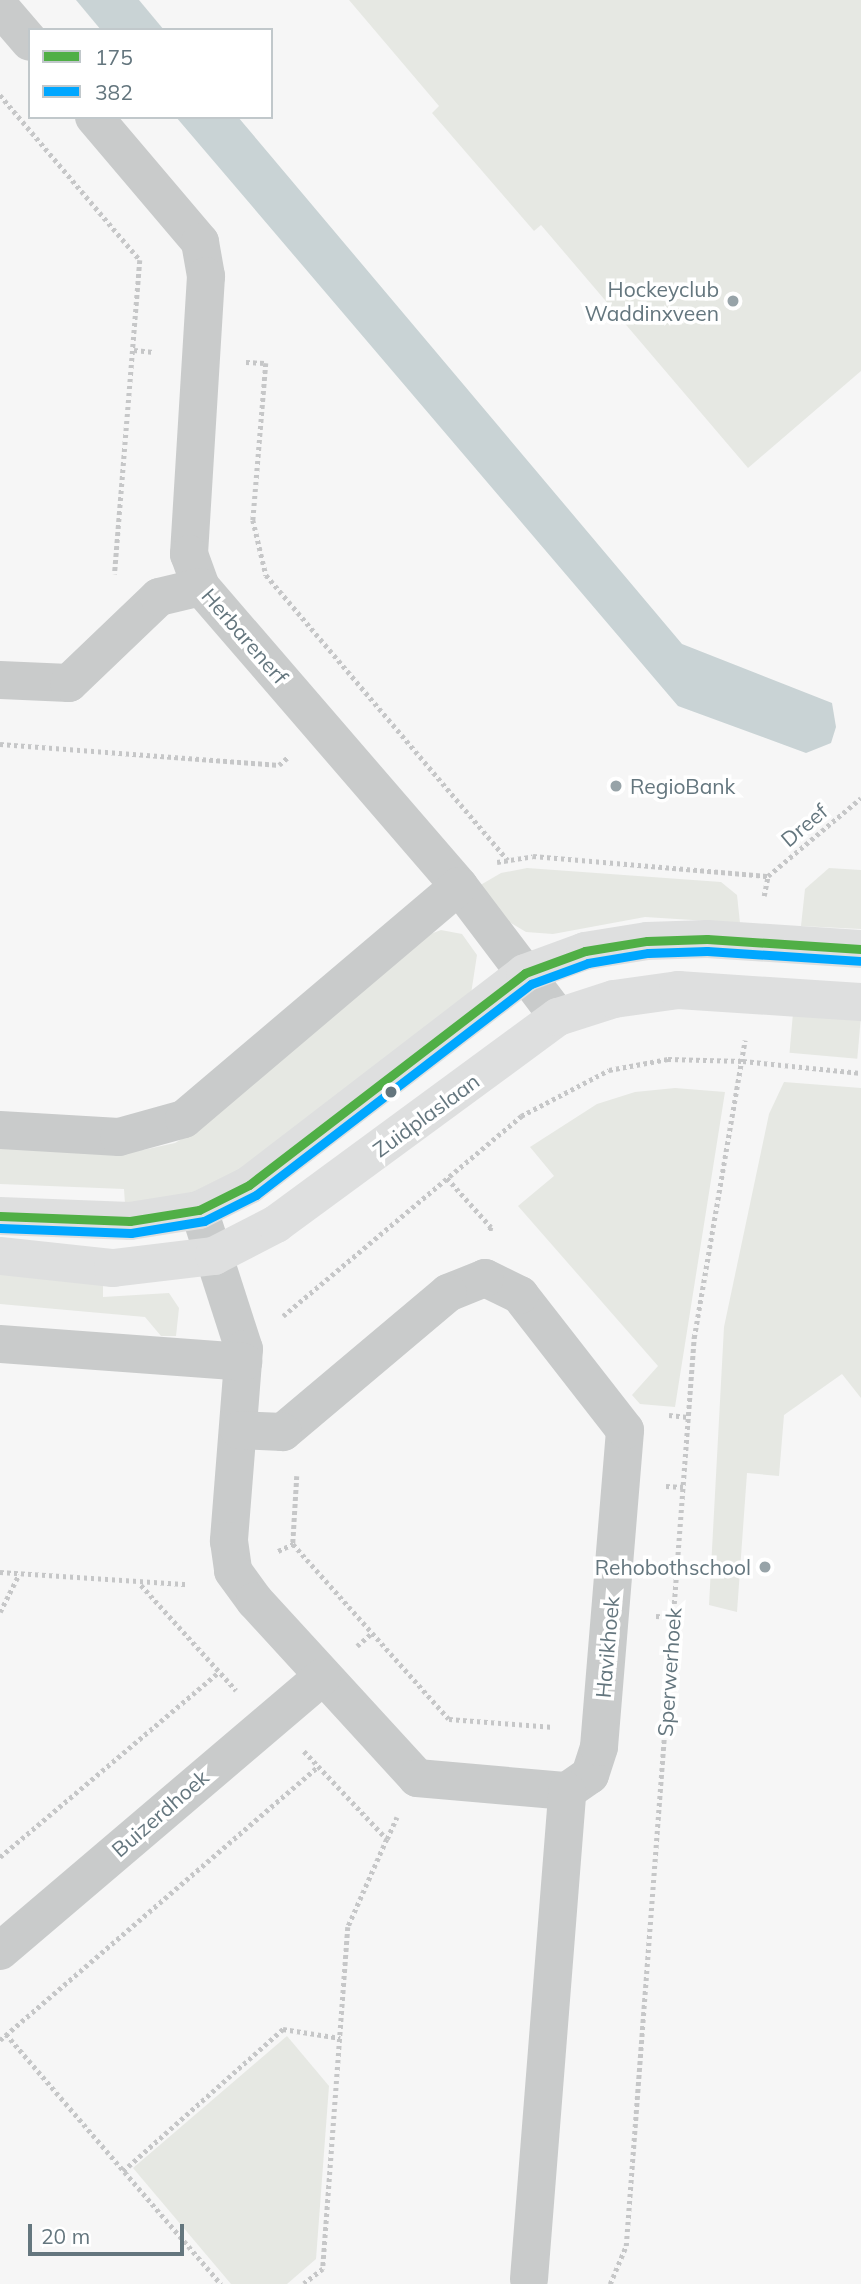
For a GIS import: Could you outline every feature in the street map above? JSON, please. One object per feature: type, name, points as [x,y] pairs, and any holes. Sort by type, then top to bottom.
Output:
[{"type":"street","points":[[0,7],[28,40]]},
{"type":"street","name":"Herbarenerf","points":[[96,119],[200,242],[206,276],[189,554],[201,587],[459,886],[558,1017]]},
{"type":"street","points":[[0,680],[69,683],[159,597],[201,587]]},
{"type":"street","points":[[0,1130],[119,1137],[184,1119],[459,886]]},
{"type":"street","points":[[0,1216],[130,1221],[199,1210],[249,1185],[525,973],[584,951],[647,941],[707,939],[861,949]]},
{"type":"street","name":"Zuidplaslaan","points":[[0,1256],[113,1268],[214,1256],[276,1224],[558,1017],[614,999],[678,990],[861,1002]]},
{"type":"street","points":[[199,1210],[244,1355],[229,1541],[233,1571],[322,1677],[417,1778],[567,1791],[529,2279]]},
{"type":"street","points":[[239,1430],[283,1432],[448,1293],[485,1278]]},
{"type":"street","name":"Havikhoek","points":[[485,1278],[520,1295],[625,1430],[600,1730],[590,1774],[567,1791]]},
{"type":"street","points":[[0,1344],[244,1355]]},
{"type":"street","name":"Buizerdhoek","points":[[0,1951],[322,1677]]},
{"type":"path","points":[[0,94],[140,260],[113,601],[134,621]]},
{"type":"path","points":[[134,350],[266,363],[253,520],[266,575],[508,860],[493,863],[459,886]]},
{"type":"path","points":[[0,744],[279,765],[325,728]]},
{"type":"path","name":"Dreef","points":[[508,860],[533,856],[768,876],[861,797]]},
{"type":"path","points":[[244,1355],[521,1116],[609,1070],[668,1059],[743,1060],[861,1073]]},
{"type":"path","name":"Sperwerhoek","points":[[610,2284],[626,2246],[694,1338],[743,1060]]},
{"type":"path","points":[[447,1178],[491,1227],[485,1278]]},
{"type":"path","points":[[283,1432],[298,1451],[293,1544],[449,1719],[600,1730]]},
{"type":"path","points":[[0,1572],[140,1584],[187,1584],[233,1571]]},
{"type":"path","points":[[0,1612],[19,1574]]},
{"type":"path","points":[[140,1584],[219,1672],[318,1766],[387,1839],[348,1927],[323,2269],[304,2284]]},
{"type":"path","points":[[0,1857],[219,1672]]},
{"type":"path","points":[[0,2040],[318,1766]]},
{"type":"path","points":[[123,2171],[283,2029],[340,2038]]},
{"type":"path","points":[[6,2034],[220,2284]]},
{"type":"shaded area","points":[[76,0],[139,0],[162,28],[99,28]]},
{"type":"shaded area","name":"Hockeyclub Waddinxveen","points":[[349,0],[861,0],[861,371],[748,468],[541,225],[534,231],[432,113],[439,106]]},
{"type":"shaded area","points":[[178,119],[240,119],[682,644],[832,703],[836,727],[831,743],[806,753],[678,706]]},
{"type":"shaded area","points":[[527,868],[721,882],[737,895],[740,923],[645,917],[553,934],[526,932],[506,920],[477,887],[501,873]]},
{"type":"shaded area","points":[[829,868],[861,870],[861,929],[801,926],[805,889]]},
{"type":"shaded area","points":[[441,930],[462,934],[477,955],[471,994],[275,1152],[208,1188],[163,1201],[125,1204],[124,1189],[0,1184],[0,1141],[143,1150],[175,1143],[200,1128],[425,936]]},
{"type":"shaded area","points":[[793,1013],[861,1019],[857,1059],[790,1053]]},
{"type":"shaded area","points":[[784,1082],[861,1088],[861,1398],[842,1374],[784,1415],[779,1476],[747,1473],[737,1612],[709,1605],[724,1327],[769,1114]]},
{"type":"shaded area","points":[[675,1088],[725,1092],[675,1407],[640,1404],[632,1395],[658,1366],[518,1206],[554,1176],[530,1147],[597,1104],[635,1092]]},
{"type":"shaded area","points":[[0,1269],[103,1282],[103,1297],[169,1293],[179,1308],[176,1336],[161,1336],[145,1317],[0,1304]]},
{"type":"shaded area","points":[[287,2036],[329,2086],[316,2259],[287,2284],[231,2284],[133,2168]]},
{"type":"transit line","name":"175","points":[[0,1216],[130,1221],[199,1210],[249,1185],[525,973],[585,951],[647,941],[707,939],[861,949]]},
{"type":"transit line","name":"382","points":[[0,1228],[131,1233],[204,1221],[256,1195],[531,984],[588,963],[648,953],[707,951],[860,961]]},
{"type":"place","name":"Hockeyclub Waddinxveen","points":[[733,301]]},
{"type":"place","name":"RegioBank","points":[[616,786]]},
{"type":"place","name":"Rehobothschool","points":[[765,1567]]}]
